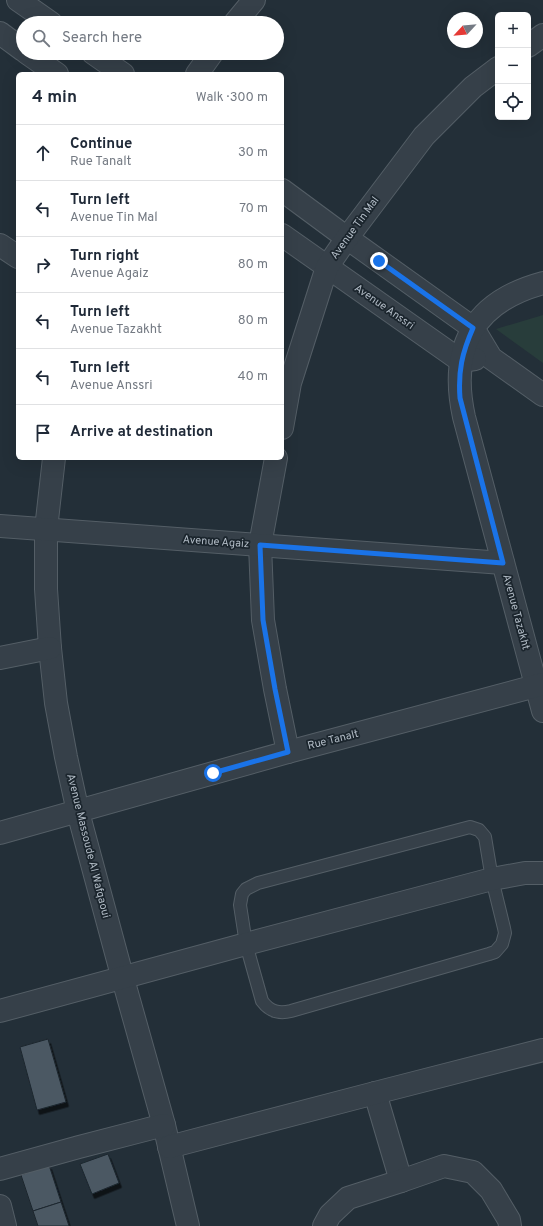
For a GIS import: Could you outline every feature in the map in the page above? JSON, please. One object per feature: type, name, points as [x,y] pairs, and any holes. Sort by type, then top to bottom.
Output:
[{"type":"street","points":[[18,0],[41,16]]},
{"type":"street","points":[[241,16],[254,0]]},
{"type":"street","points":[[0,33],[16,45]]},
{"type":"street","points":[[531,44],[543,35]]},
{"type":"street","points":[[37,60],[54,72]]},
{"type":"street","points":[[103,60],[120,72]]},
{"type":"street","points":[[198,72],[207,60]]},
{"type":"street","name":"Avenue Tin Mal","points":[[284,417],[290,383],[327,267],[346,238],[424,136],[473,87],[495,70]]},
{"type":"street","points":[[284,192],[346,238],[473,328],[491,358],[543,395]]},
{"type":"street","name":"Avenue Anssri","points":[[284,236],[461,361]]},
{"type":"street","points":[[0,245],[16,257]]},
{"type":"street","name":"Avenue Tazakht","points":[[543,283],[531,286],[514,294],[490,309],[473,328],[461,361],[459,386],[464,417],[503,563],[540,685],[543,711]]},
{"type":"street","points":[[461,361],[491,358]]},
{"type":"street","name":"Avenue Massoude Al Wafqaoui","points":[[54,460],[46,530],[46,589],[56,703],[78,812],[122,979],[164,1125],[188,1226]]},
{"type":"street","points":[[276,460],[260,545],[263,620],[288,752]]},
{"type":"street","name":"Avenue Agaiz","points":[[0,526],[503,563]]},
{"type":"street","points":[[0,658],[50,648]]},
{"type":"street","name":"Rue Tanalt","points":[[0,833],[288,752],[540,685]]},
{"type":"street","points":[[0,1011],[246,944],[492,879],[537,869]]},
{"type":"street","points":[[169,1147],[543,1050]]},
{"type":"street","points":[[375,1093],[402,1182]]},
{"type":"street","points":[[0,1169],[79,1146],[164,1125]]},
{"type":"street","points":[[324,1226],[330,1215],[348,1198],[402,1182],[444,1166],[473,1172],[491,1190],[509,1220],[510,1226]]},
{"type":"street","points":[[0,1206],[5,1226]]},
{"type":"lane","points":[[464,828],[474,828],[483,833],[485,836],[492,879],[505,933],[502,944],[494,952],[291,1011],[278,1013],[266,1007],[262,1001],[246,944],[240,899],[242,894],[252,886],[464,828]]},
{"type":"green space","points":[[543,315],[543,363],[496,329]]},
{"type":"building","points":[[48,1039],[66,1102],[37,1110],[20,1047]]},
{"type":"building","points":[[108,1154],[119,1183],[92,1194],[80,1164]]},
{"type":"building","points":[[49,1165],[61,1202],[33,1211],[21,1175]]},
{"type":"building","points":[[61,1202],[69,1226],[38,1226],[33,1211]]},
{"type":"route","points":[[213,773],[288,752],[263,620],[260,545],[503,563],[460,398],[459,380],[461,361],[473,328],[379,261]]}]
